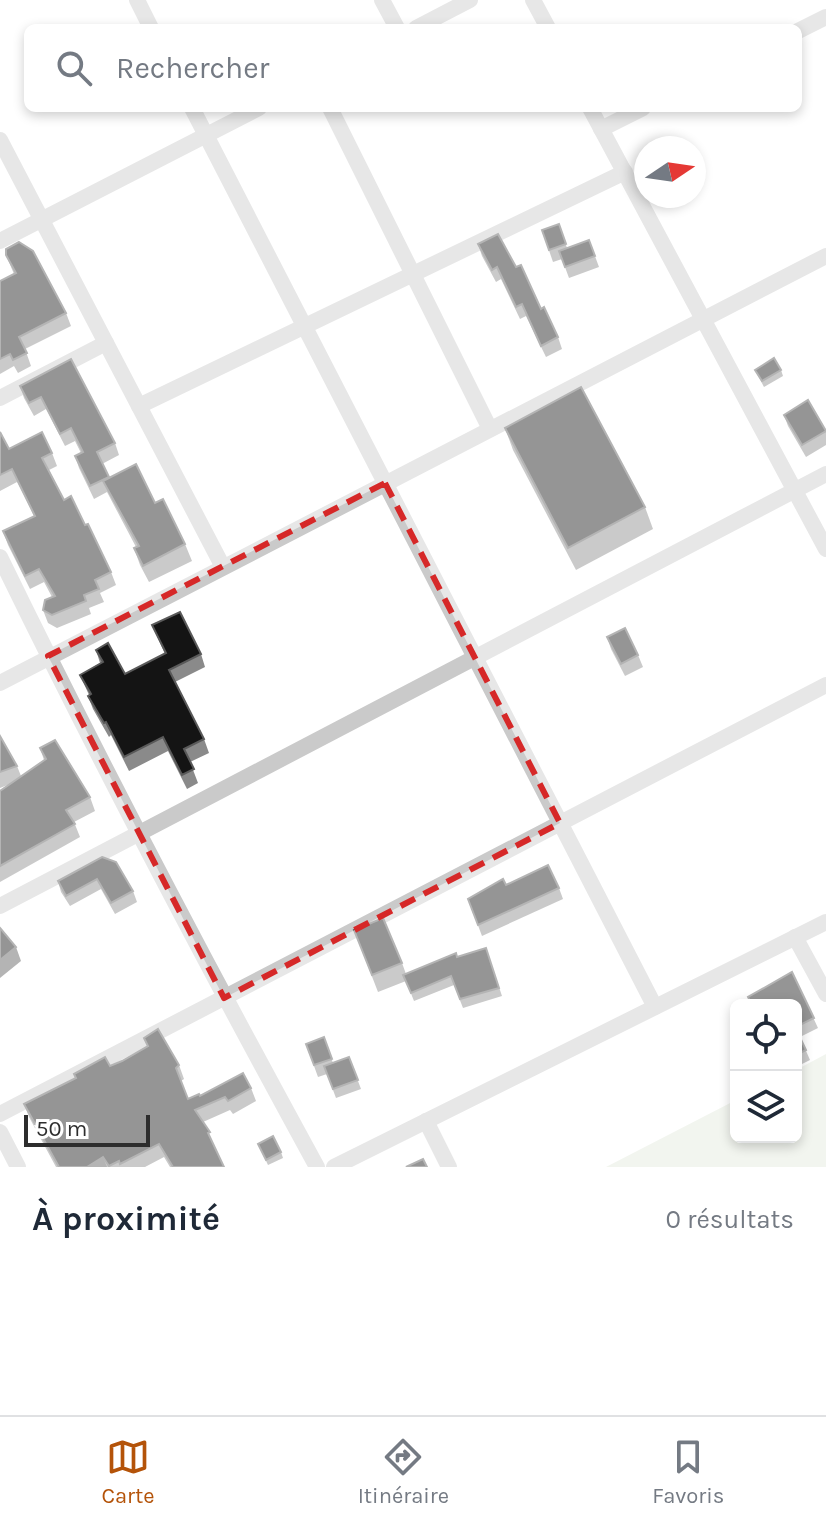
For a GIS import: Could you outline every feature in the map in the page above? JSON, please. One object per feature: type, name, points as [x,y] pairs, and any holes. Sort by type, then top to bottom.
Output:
[{"type":"street","points":[[137,0],[149,24]]},
{"type":"street","points":[[382,0],[395,24]]},
{"type":"street","points":[[424,24],[470,0]]},
{"type":"street","points":[[533,0],[546,24]]},
{"type":"street","points":[[802,29],[826,17]]},
{"type":"street","points":[[194,112],[655,1007]]},
{"type":"street","points":[[0,241],[251,112]]},
{"type":"street","points":[[332,112],[490,429]]},
{"type":"street","points":[[592,112],[826,549]]},
{"type":"street","points":[[601,129],[635,112]]},
{"type":"street","points":[[0,140],[223,567]]},
{"type":"street","points":[[139,406],[625,172]]},
{"type":"street","points":[[0,683],[826,256]]},
{"type":"street","points":[[0,398],[106,343]]},
{"type":"street","points":[[0,906],[826,474]]},
{"type":"street","points":[[0,557],[224,998],[317,1167]]},
{"type":"street","points":[[0,1114],[826,685]]},
{"type":"street","points":[[334,1167],[826,922]]},
{"type":"street","points":[[795,937],[826,994]]},
{"type":"street","points":[[426,1121],[449,1167]]},
{"type":"street","points":[[0,1132],[18,1167]]},
{"type":"highlighted area","points":[[385,483],[560,823],[224,998],[48,656]]},
{"type":"shaded area","points":[[826,1054],[826,1167],[606,1167],[730,1103],[730,1143],[802,1143],[802,1067]]},
{"type":"building","points":[[559,224],[566,244],[549,250],[542,230]]},
{"type":"building","points":[[498,234],[516,267],[521,265],[558,337],[541,346],[522,304],[516,307],[497,267],[492,270],[478,244]]},
{"type":"building","points":[[589,240],[595,256],[565,267],[559,251]]},
{"type":"building","points":[[19,242],[33,251],[66,313],[19,337],[27,353],[13,360],[10,354],[0,359],[0,281],[16,273],[6,249]]},
{"type":"building","points":[[774,358],[781,370],[762,381],[755,370]]},
{"type":"building","points":[[71,359],[115,443],[97,452],[109,477],[90,486],[75,456],[83,452],[71,428],[60,434],[41,397],[29,403],[20,386]]},
{"type":"building","points":[[581,387],[645,507],[568,548],[505,428]]},
{"type":"building","points":[[808,400],[826,431],[802,445],[784,415]]},
{"type":"building","points":[[0,432],[9,449],[42,432],[52,453],[42,458],[64,500],[71,496],[85,525],[88,524],[111,572],[95,580],[99,589],[84,595],[86,601],[52,615],[43,610],[45,600],[55,596],[39,569],[25,576],[3,531],[35,516],[12,469],[0,475]]},
{"type":"building","points":[[136,464],[155,503],[163,499],[185,544],[143,566],[134,548],[139,546],[103,481]]},
{"type":"building","points":[[180,612],[201,654],[169,670],[204,739],[184,749],[194,769],[182,775],[163,737],[124,757],[88,696],[91,694],[80,675],[103,662],[96,650],[108,643],[125,674],[166,653],[152,625]]},
{"type":"building","points":[[625,628],[638,655],[621,664],[607,637]]},
{"type":"building","points":[[0,736],[17,766],[0,772]]},
{"type":"building","points":[[55,740],[90,797],[66,810],[75,824],[0,866],[0,791],[46,759],[40,748]]},
{"type":"building","points":[[102,857],[116,862],[133,891],[111,903],[97,879],[66,896],[58,881]]},
{"type":"building","points":[[548,865],[559,888],[478,925],[468,899],[503,879],[506,885]]},
{"type":"building","points":[[383,918],[402,963],[372,975],[354,930]]},
{"type":"building","points":[[0,928],[16,947],[0,960]]},
{"type":"building","points":[[486,948],[499,988],[460,999],[451,976],[411,993],[403,975],[456,953],[457,957]]},
{"type":"building","points":[[792,972],[814,1018],[802,1024],[802,999],[748,997]]},
{"type":"building","points":[[158,1029],[179,1065],[176,1068],[188,1099],[200,1096],[243,1073],[251,1088],[228,1101],[225,1097],[195,1110],[210,1132],[224,1167],[173,1167],[159,1144],[120,1164],[119,1161],[109,1166],[103,1157],[87,1167],[59,1167],[24,1104],[76,1078],[74,1074],[105,1057],[110,1066],[122,1061],[148,1046],[144,1038]]},
{"type":"building","points":[[324,1037],[332,1059],[314,1065],[306,1044]]},
{"type":"building","points":[[349,1057],[358,1080],[333,1089],[324,1066]]},
{"type":"building","points":[[273,1136],[281,1152],[266,1160],[258,1144]]},
{"type":"building","points":[[423,1159],[427,1167],[406,1167]]}]
